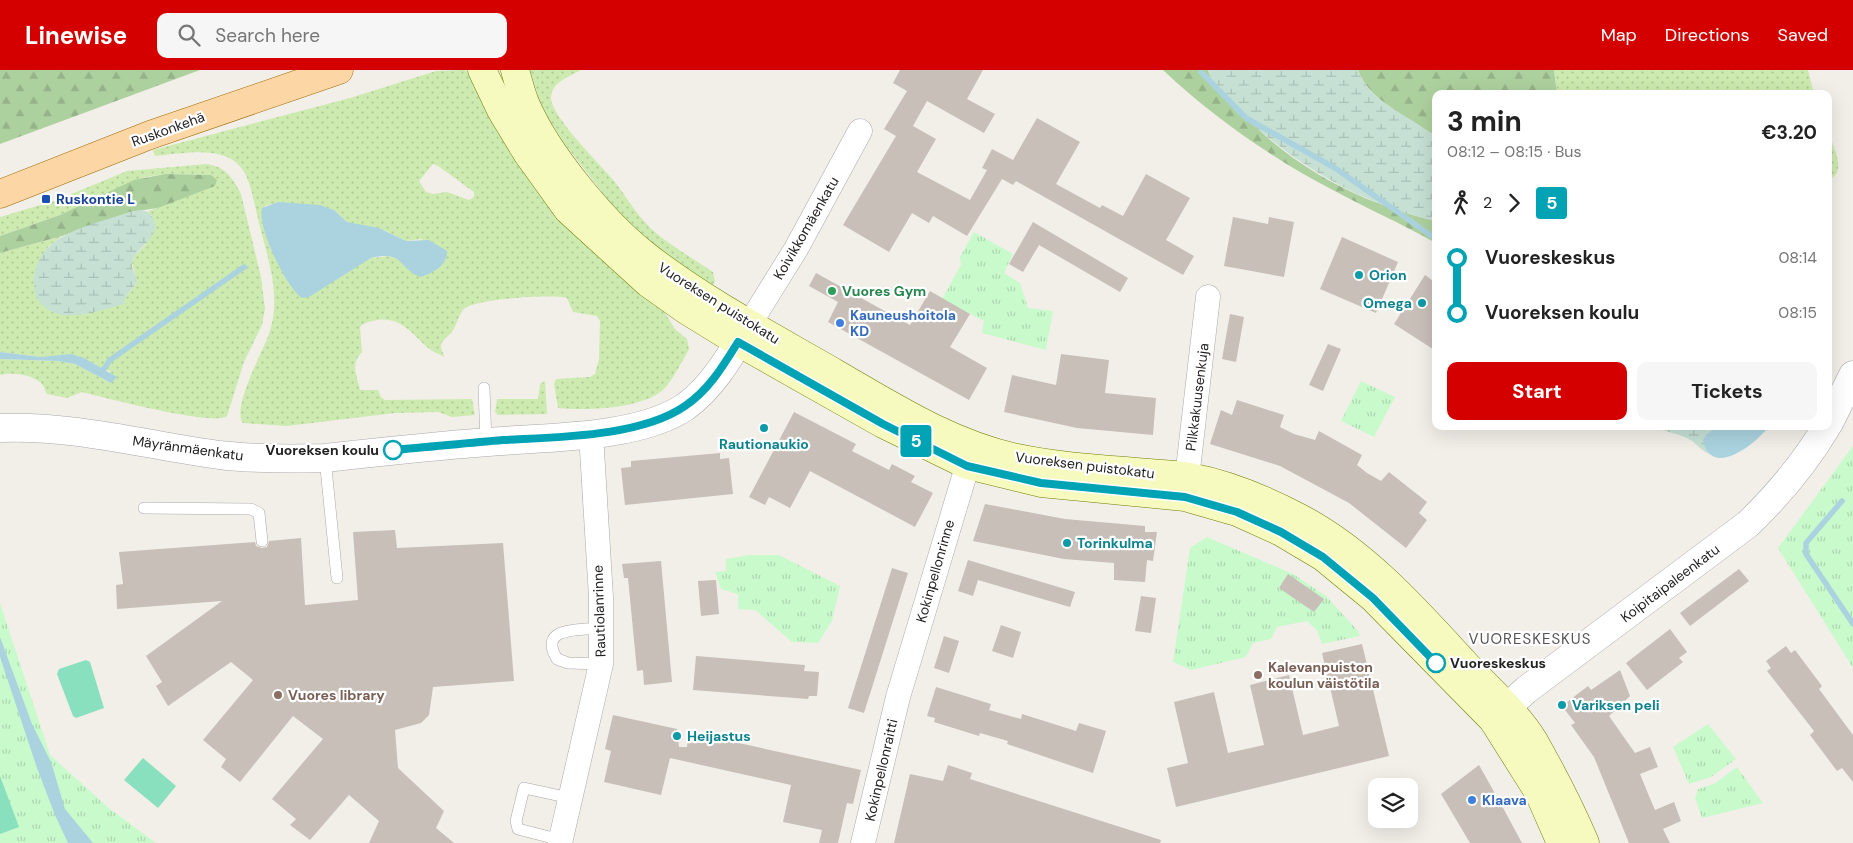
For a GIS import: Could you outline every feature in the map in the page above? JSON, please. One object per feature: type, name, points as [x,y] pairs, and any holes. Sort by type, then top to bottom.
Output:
[{"type":"main road","name":"Ruskonkehä","points":[[0,194],[150,135],[339,70]]},
{"type":"main road","name":"Vuoreksen puistokatu","points":[[482,70],[501,110],[527,153],[568,210],[648,282],[686,310],[744,333]]},
{"type":"main road","name":"Vuoreksen puistokatu","points":[[515,70],[526,104],[552,152],[606,217],[642,253],[744,333],[883,424],[1041,483],[1187,487],[1281,532],[1323,557],[1373,598],[1500,713],[1534,741],[1585,843]]},
{"type":"main road","name":"Vuoreksen puistokatu","points":[[1500,713],[1561,843]]},
{"type":"street","name":"Koivikkomäenkatu","points":[[744,333],[796,249],[860,131]]},
{"type":"street","name":"Pilkkakuusenkuja","points":[[1187,487],[1208,297]]},
{"type":"street","name":"Mäyränmäenkatu","points":[[0,428],[47,428],[92,433],[219,455],[254,458],[325,458],[591,434],[642,425],[664,418],[685,406],[702,392],[719,372],[744,333]]},
{"type":"street","name":"Koipitaipaleenkatu","points":[[1832,417],[1853,375]]},
{"type":"street","name":"Koipitaipaleenkatu","points":[[1500,713],[1748,524],[1777,496],[1825,430]]},
{"type":"street","name":"Rautiolanrinne","points":[[560,842],[601,664],[602,628],[591,434]]},
{"type":"street","name":"Kokinpellonrinne","points":[[898,697],[970,455]]},
{"type":"street","name":"Kokinpellonraitti","points":[[863,843],[898,697]]},
{"type":"lane","points":[[484,388],[486,442]]},
{"type":"lane","points":[[325,458],[336,578]]},
{"type":"lane","points":[[144,508],[252,509],[259,513],[262,541]]},
{"type":"lane","points":[[601,664],[568,663],[557,659],[552,651],[552,642],[556,634],[563,632],[602,628]]},
{"type":"lane","points":[[560,842],[518,829],[516,821],[524,788],[570,798]]},
{"type":"green space","points":[[0,70],[200,70],[0,144]]},
{"type":"green space","points":[[464,70],[470,73],[657,300],[675,329],[687,339],[689,349],[665,388],[656,395],[630,404],[599,409],[558,408],[554,384],[556,379],[590,377],[595,374],[599,359],[600,321],[597,316],[573,312],[567,298],[514,298],[482,302],[471,305],[460,314],[453,330],[442,343],[441,349],[445,357],[433,352],[397,322],[382,320],[367,322],[360,327],[362,352],[355,366],[360,390],[378,390],[381,397],[385,400],[472,399],[475,415],[452,417],[438,412],[395,413],[287,426],[243,423],[240,416],[244,393],[269,334],[274,306],[270,264],[250,187],[242,169],[234,161],[224,156],[202,152],[155,156],[153,150],[350,98],[436,71]],"holes":[[[433,164],[474,192],[474,197],[469,200],[447,192],[433,194],[426,192],[419,181]],[[278,202],[334,210],[347,222],[386,231],[406,241],[422,239],[416,275],[401,260],[390,256],[371,258],[357,266],[272,252],[262,220],[265,206]]]},
{"type":"green space","points":[[528,70],[581,70],[558,83],[552,92],[553,105],[559,116],[650,227],[669,243],[713,272],[715,281],[713,285],[658,254],[613,206],[564,143],[540,105],[528,76]]},
{"type":"green space","points":[[1163,70],[1208,70],[1212,82],[1256,127],[1301,164],[1357,194],[1396,210],[1432,220],[1432,241],[1344,196],[1287,164],[1243,135],[1181,87]]},
{"type":"green space","points":[[1208,70],[1358,70],[1363,81],[1381,100],[1432,134],[1432,220],[1385,206],[1361,196],[1295,158],[1233,107],[1211,79]]},
{"type":"green space","points":[[1358,70],[1554,70],[1556,90],[1432,90],[1432,134],[1381,100],[1363,81]]},
{"type":"green space","points":[[1554,70],[1808,70],[1813,90],[1556,90]]},
{"type":"green space","points":[[1832,143],[1838,159],[1837,171],[1832,178]]},
{"type":"green space","points":[[206,164],[218,167],[228,174],[241,194],[261,277],[265,309],[262,325],[244,362],[227,416],[203,418],[182,415],[82,392],[67,398],[47,394],[41,383],[27,376],[16,374],[0,375],[0,359],[58,361],[75,364],[111,383],[110,371],[101,369],[78,356],[41,357],[0,352],[0,253],[62,236],[48,247],[34,276],[125,298],[137,282],[132,263],[135,255],[146,244],[152,216],[148,211],[158,208],[211,175],[165,174],[145,177],[60,215],[0,236],[0,217],[57,200],[127,171]]},
{"type":"green space","points":[[165,174],[211,175],[217,180],[215,186],[158,208],[130,212],[62,236],[0,253],[0,236],[60,215],[134,180]]},
{"type":"green space","points":[[141,210],[148,212],[152,216],[155,225],[154,231],[134,257],[132,266],[137,282],[125,298],[124,304],[79,315],[64,315],[52,312],[43,305],[37,297],[34,287],[34,276],[42,255],[50,246],[58,239],[88,225]]},
{"type":"green space","points":[[974,232],[1013,254],[1004,273],[1020,283],[1028,308],[1053,311],[1046,350],[982,333],[984,321],[942,299],[961,265],[960,257]]},
{"type":"green space","points":[[545,381],[547,414],[498,415],[495,412],[497,399],[538,399],[540,384]]},
{"type":"green space","points":[[1361,381],[1395,397],[1374,437],[1341,421]]},
{"type":"green space","points":[[1663,430],[1712,430],[1707,434],[1708,452],[1712,455],[1705,452],[1681,435]]},
{"type":"green space","points":[[1853,446],[1853,668],[1778,548]]},
{"type":"green space","points":[[1207,537],[1293,574],[1326,596],[1358,631],[1360,636],[1322,644],[1317,630],[1307,621],[1277,627],[1271,639],[1253,643],[1246,657],[1191,670],[1173,662],[1190,548]]},
{"type":"green space","points":[[749,555],[779,555],[840,586],[832,621],[818,643],[792,642],[755,610],[738,609],[738,594],[721,589],[715,572],[726,571],[726,559]]},
{"type":"green space","points":[[0,603],[50,755],[110,809],[156,843],[0,843]]},
{"type":"green space","points":[[86,660],[90,662],[104,708],[76,718],[73,716],[57,674],[59,669]]},
{"type":"green space","points":[[1708,724],[1736,759],[1711,777],[1689,784],[1673,747]]},
{"type":"green space","points":[[143,758],[176,786],[158,808],[124,780]]},
{"type":"green space","points":[[1737,767],[1763,803],[1702,818],[1695,798],[1698,789],[1714,784]]},
{"type":"green space","points":[[0,776],[19,827],[0,834]]},
{"type":"water","points":[[278,202],[320,205],[334,210],[347,222],[379,228],[406,241],[429,240],[447,251],[447,256],[442,265],[429,274],[420,277],[395,258],[382,256],[371,258],[309,297],[302,298],[295,292],[281,270],[264,229],[262,208]]},
{"type":"water","points":[[0,352],[41,357],[71,354],[84,358],[117,377],[111,383],[75,364],[58,361],[0,359]]},
{"type":"water","points":[[1712,430],[1766,430],[1745,448],[1724,458],[1715,457],[1708,452],[1703,440]]},
{"type":"water","points":[[0,637],[32,724],[51,762],[65,809],[93,843],[68,843],[55,815],[37,768],[0,657]]},
{"type":"building","points":[[900,70],[983,70],[967,99],[995,114],[984,133],[927,101],[913,126],[936,139],[917,172],[970,200],[987,170],[982,168],[992,149],[1013,160],[1037,118],[1080,142],[1056,184],[1100,208],[1102,205],[1123,216],[1146,174],[1190,198],[1166,240],[1194,256],[1183,275],[1016,181],[1013,185],[1002,179],[967,236],[933,216],[929,223],[912,213],[889,252],[843,225],[896,136],[884,129],[907,91],[893,83]]},
{"type":"building","points":[[1233,217],[1268,224],[1269,217],[1294,222],[1284,277],[1224,266]]},
{"type":"building","points":[[1033,222],[1128,278],[1120,292],[1039,245],[1023,272],[1009,264]]},
{"type":"building","name":"Orion","points":[[1342,237],[1398,262],[1376,313],[1320,289]]},
{"type":"building","points":[[816,273],[910,325],[930,291],[970,314],[950,347],[987,368],[969,400],[828,322],[838,302],[809,286]]},
{"type":"building","name":"Omega","points":[[1425,275],[1432,280],[1432,348],[1394,324]]},
{"type":"building","points":[[1230,314],[1244,317],[1236,362],[1222,359]]},
{"type":"building","points":[[1328,344],[1341,349],[1323,391],[1309,385]]},
{"type":"building","points":[[1061,354],[1109,360],[1105,393],[1156,398],[1153,435],[1077,428],[1004,412],[1012,375],[1056,385]]},
{"type":"building","points":[[1237,400],[1284,415],[1280,427],[1294,434],[1315,440],[1319,431],[1362,455],[1357,465],[1381,481],[1389,472],[1427,502],[1419,513],[1427,520],[1406,548],[1349,503],[1280,466],[1210,444],[1221,410],[1232,415]]},
{"type":"building","points":[[794,412],[856,444],[852,451],[889,470],[892,464],[915,476],[911,482],[933,493],[915,527],[810,471],[790,508],[769,497],[765,505],[749,497]]},
{"type":"building","points":[[720,453],[720,459],[729,458],[733,494],[625,505],[621,468],[631,467],[631,461]]},
{"type":"building","name":"Torinkulma","points":[[985,504],[1065,519],[1145,526],[1145,532],[1157,532],[1153,561],[1147,560],[1145,582],[1114,580],[1114,563],[1064,559],[973,541]]},
{"type":"building","points":[[395,530],[397,548],[503,543],[514,681],[433,687],[429,715],[421,723],[395,730],[398,768],[444,811],[436,828],[454,843],[369,843],[379,821],[349,795],[310,840],[290,825],[296,819],[272,799],[323,739],[293,716],[240,782],[221,767],[226,759],[203,740],[253,680],[231,662],[168,706],[156,686],[162,682],[146,656],[222,601],[117,609],[116,585],[123,584],[119,552],[255,542],[256,546],[262,548],[267,547],[269,541],[301,538],[305,605],[358,600],[353,532]]},
{"type":"building","points":[[968,560],[1075,592],[1070,607],[978,580],[973,596],[958,591]]},
{"type":"building","points":[[661,561],[672,682],[644,685],[643,670],[637,671],[628,578],[624,578],[622,564]]},
{"type":"building","points":[[892,568],[908,573],[864,713],[848,708]]},
{"type":"building","points":[[1739,569],[1749,581],[1690,626],[1680,613]]},
{"type":"building","points":[[1288,574],[1324,599],[1314,612],[1279,588]]},
{"type":"building","points":[[716,580],[719,614],[701,616],[698,581]]},
{"type":"building","points":[[1141,596],[1156,598],[1151,633],[1135,631]]},
{"type":"building","points":[[1001,625],[1021,632],[1013,658],[992,651]]},
{"type":"building","points":[[1670,629],[1687,652],[1679,658],[1683,662],[1647,690],[1626,663]]},
{"type":"building","points":[[944,636],[959,641],[949,673],[934,668]]},
{"type":"building","points":[[1362,644],[1389,756],[1176,807],[1167,768],[1188,763],[1174,702],[1214,692],[1228,753],[1264,745],[1250,685],[1289,675],[1303,735],[1339,726],[1322,653]]},
{"type":"building","points":[[1786,646],[1791,653],[1795,650],[1822,686],[1819,689],[1853,735],[1853,782],[1842,768],[1837,771],[1810,735],[1814,731],[1767,671],[1771,668],[1766,661]]},
{"type":"building","points":[[696,656],[805,665],[804,671],[819,672],[817,696],[809,696],[808,699],[693,690]]},
{"type":"building","points":[[1620,670],[1630,696],[1609,716],[1635,753],[1650,747],[1658,767],[1640,774],[1655,810],[1674,802],[1681,821],[1663,829],[1670,843],[1629,843],[1594,757],[1571,725],[1575,723],[1562,706],[1588,686],[1591,690]]},
{"type":"building","points":[[936,687],[991,704],[989,710],[1021,719],[1022,714],[1076,731],[1079,723],[1106,731],[1093,773],[1007,744],[1008,741],[980,733],[979,736],[934,722],[935,718],[927,716]]},
{"type":"building","points":[[613,715],[677,729],[679,747],[687,747],[689,732],[861,770],[853,804],[847,803],[838,843],[819,843],[822,830],[783,822],[791,785],[670,758],[661,795],[604,782],[611,751],[605,749]]},
{"type":"building","points":[[948,765],[972,773],[970,779],[1161,840],[1160,843],[894,843],[910,774],[943,781]]},
{"type":"building","name":"Klaava","points":[[1479,765],[1522,843],[1470,843],[1441,794]]},
{"type":"waterway","points":[[1201,72],[1246,118],[1335,168],[1432,236]]},
{"type":"waterway","points":[[101,373],[110,360],[244,267]]},
{"type":"waterway","points":[[1842,501],[1806,543],[1806,554],[1853,624]]},
{"type":"bus line","name":"5","points":[[393,450],[591,434],[642,425],[664,418],[685,406],[702,392],[719,372],[738,342],[883,424],[967,466],[1041,483],[1185,497],[1237,512],[1281,532],[1323,557],[1373,598],[1436,663]]},
{"type":"place","name":"Ruskontie L","points":[[46,199]]},
{"type":"place","name":"Orion","points":[[1359,275]]},
{"type":"place","name":"Vuores Gym","points":[[832,291]]},
{"type":"place","name":"Omega","points":[[1422,303]]},
{"type":"place","name":"Kauneushoitola KD","points":[[840,323]]},
{"type":"place","name":"Rautionaukio","points":[[764,428]]},
{"type":"place","name":"Vuoreksen koulu","points":[[393,450]]},
{"type":"place","name":"Torinkulma","points":[[1067,543]]},
{"type":"place","name":"Vuoreskeskus","points":[[1436,663]]},
{"type":"place","name":"Kalevanpuiston koulun väistötila","points":[[1258,675]]},
{"type":"place","name":"Vuores library","points":[[278,695]]},
{"type":"place","name":"Variksen peli","points":[[1562,705]]},
{"type":"place","name":"Heijastus","points":[[677,736]]},
{"type":"place","name":"Klaava","points":[[1472,800]]},
{"type":"district","name":"VUORESKESKUS","points":[[1530,639]]}]
